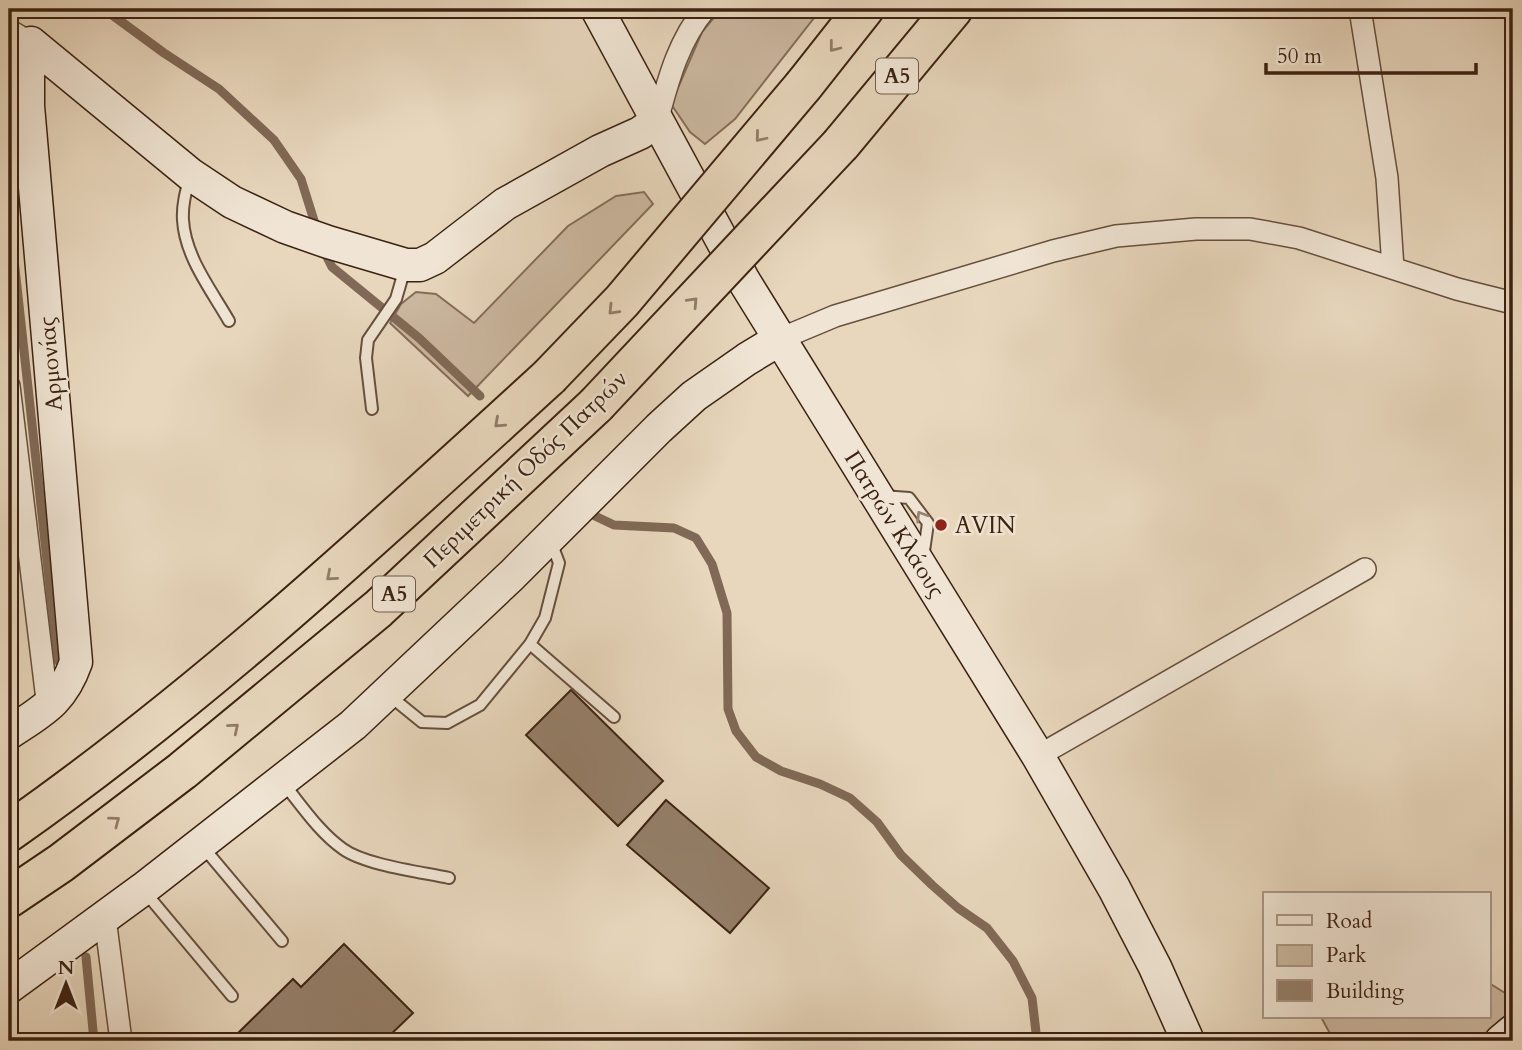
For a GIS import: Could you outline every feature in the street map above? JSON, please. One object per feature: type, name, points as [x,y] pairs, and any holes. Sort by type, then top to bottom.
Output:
[{"type":"highway","name":"Α5","points":[[9,832],[162,718],[335,572],[549,377],[622,301],[804,85],[864,9]]},
{"type":"highway","name":"Περιμετρική Οδός Πατρών","points":[[9,898],[61,863],[182,771],[378,609],[596,405],[841,144],[953,9]]},
{"type":"street","name":"Πατρών Κλάους","points":[[597,9],[744,281],[1038,756],[1131,920],[1188,1041]]},
{"type":"street","points":[[20,36],[190,174],[232,202],[285,227],[328,242],[406,265],[420,265],[435,258],[505,204],[600,151],[640,133],[657,121],[675,61],[696,19],[705,9]]},
{"type":"street","points":[[1360,9],[1387,178],[1393,268]]},
{"type":"street","name":"Αρμονίας","points":[[20,36],[28,76],[28,106],[76,662],[69,683],[47,708]]},
{"type":"street","points":[[9,987],[143,890],[282,782],[387,694],[694,396],[780,340],[835,316],[881,301],[1053,251],[1116,236],[1207,229],[1260,230],[1318,243],[1457,289],[1513,303]]},
{"type":"street","points":[[9,386],[47,708],[9,733]]},
{"type":"street","points":[[1038,756],[1365,569]]},
{"type":"street","points":[[105,918],[121,1041]]},
{"type":"street","points":[[1501,1041],[1513,1031]]},
{"type":"lane","points":[[190,174],[183,222],[189,249],[229,321]]},
{"type":"lane","points":[[372,409],[366,348],[370,336],[397,299],[406,265]]},
{"type":"lane","points":[[387,694],[422,722],[447,723],[480,705],[530,644],[545,618],[559,563],[550,538]]},
{"type":"lane","points":[[530,644],[614,717]]},
{"type":"lane","points":[[282,782],[320,828],[345,850],[372,861],[449,878]]},
{"type":"lane","points":[[201,844],[282,941]]},
{"type":"lane","points":[[143,890],[232,996]]},
{"type":"green space","points":[[721,9],[821,9],[735,119],[705,144],[690,132],[671,104],[702,32]]},
{"type":"green space","points":[[644,192],[653,204],[468,396],[390,323],[401,304],[416,292],[436,294],[474,323],[568,226],[616,196]]},
{"type":"green space","points":[[1490,984],[1513,998],[1513,1041],[1334,1041],[1322,1018],[1490,1018]]},
{"type":"building","points":[[571,690],[663,781],[618,826],[526,735]]},
{"type":"building","points":[[666,800],[769,888],[730,933],[627,845]]},
{"type":"building","points":[[344,944],[413,1013],[384,1041],[242,1041],[236,1035],[293,979],[301,987]]},
{"type":"waterway","points":[[104,9],[219,89],[274,140],[301,179],[317,230]]},
{"type":"waterway","points":[[9,214],[58,661]]},
{"type":"waterway","points":[[322,247],[332,267],[419,338],[480,396]]},
{"type":"waterway","points":[[595,516],[614,525],[674,528],[696,538],[712,564],[727,613],[728,709],[736,731],[756,757],[781,771],[820,784],[850,798],[877,822],[901,855],[932,885],[958,908],[987,928],[1013,961],[1032,998],[1037,1041]]},
{"type":"waterway","points":[[86,957],[94,1041]]},
{"type":"place","name":"AVIN","points":[[941,525]]}]
